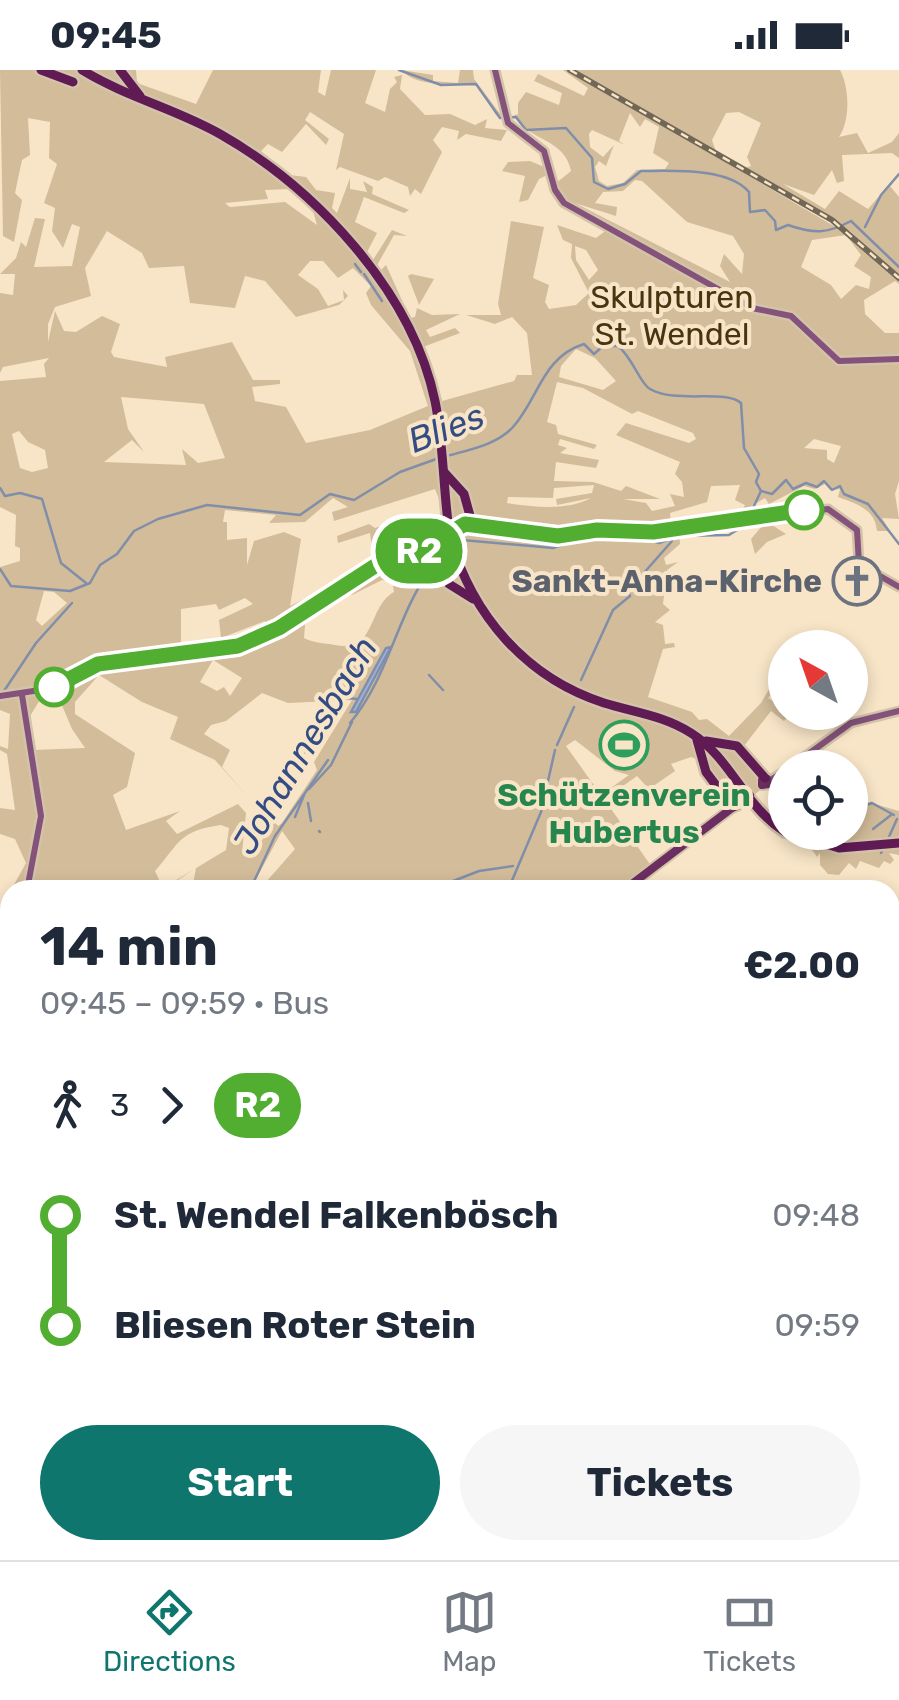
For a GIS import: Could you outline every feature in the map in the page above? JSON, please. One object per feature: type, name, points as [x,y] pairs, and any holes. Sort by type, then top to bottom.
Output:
[{"type":"highway","points":[[42,70],[72,76]]},
{"type":"highway","points":[[83,70],[107,82],[116,78],[119,70]]},
{"type":"highway","points":[[83,70],[223,136],[265,163],[325,216],[372,272],[408,330],[435,401],[450,536],[478,605]]},
{"type":"highway","points":[[119,70],[132,90],[155,104]]},
{"type":"highway","points":[[443,469],[464,498],[472,520]]},
{"type":"highway","points":[[446,502],[454,492],[464,498]]},
{"type":"highway","points":[[425,552],[443,576],[478,605],[514,649],[551,678],[600,702],[676,724],[696,736],[768,818]]},
{"type":"highway","points":[[443,576],[455,578],[459,565]]},
{"type":"highway","points":[[696,736],[734,745],[763,779],[768,776]]},
{"type":"highway","points":[[696,736],[711,778],[738,801]]},
{"type":"highway","points":[[729,772],[729,755],[746,755]]},
{"type":"highway","points":[[711,778],[716,765],[729,772]]},
{"type":"highway","points":[[868,846],[899,843]]},
{"type":"main road","points":[[495,70],[506,118],[544,151],[556,192],[567,204],[696,280],[758,311],[791,316],[840,361],[899,360]]},
{"type":"main road","points":[[29,880],[41,816],[11,697],[54,687],[98,664],[238,646],[279,628],[380,564],[425,552],[450,530],[472,520],[558,536],[597,530],[648,532],[825,508],[840,514],[858,533],[859,564],[899,587]]},
{"type":"main road","points":[[813,750],[851,722],[899,711]]},
{"type":"main road","points":[[637,880],[763,779]]},
{"type":"green space","name":"Skulpturen St. Wendel","points":[[0,70],[136,70],[137,83],[196,104],[213,70],[321,70],[318,92],[325,96],[331,70],[376,70],[365,103],[385,112],[390,89],[397,82],[394,77],[402,75],[400,89],[425,115],[450,114],[475,125],[487,119],[485,128],[507,130],[501,141],[466,134],[457,140],[459,131],[442,127],[433,140],[442,152],[421,194],[415,189],[410,196],[408,187],[385,177],[378,181],[340,167],[336,170],[344,134],[310,112],[305,120],[329,139],[326,145],[306,124],[282,152],[268,144],[261,151],[289,175],[306,177],[316,190],[335,193],[332,208],[337,213],[350,178],[350,189],[367,192],[363,181],[373,187],[372,194],[409,210],[404,213],[364,197],[355,222],[377,233],[365,256],[371,263],[392,230],[407,236],[394,235],[375,269],[379,272],[386,265],[410,318],[415,317],[417,308],[432,315],[460,314],[426,330],[430,337],[455,328],[460,333],[423,347],[442,401],[514,381],[517,375],[532,375],[527,333],[512,317],[495,324],[466,315],[501,315],[498,304],[511,221],[544,227],[533,278],[549,285],[545,302],[549,309],[576,305],[589,293],[571,258],[572,244],[563,240],[557,225],[596,238],[608,229],[558,205],[555,184],[571,171],[568,160],[515,118],[508,118],[518,114],[518,103],[526,92],[559,105],[562,93],[534,81],[538,74],[584,96],[588,88],[563,70],[569,70],[861,242],[899,279],[899,284],[895,281],[864,300],[865,314],[885,333],[899,333],[899,481],[895,494],[899,519],[882,518],[890,531],[877,531],[869,512],[838,497],[840,489],[830,490],[825,484],[815,489],[804,486],[769,504],[765,498],[750,507],[744,518],[739,516],[745,505],[735,500],[740,485],[711,486],[707,502],[670,513],[671,526],[679,525],[680,544],[664,558],[666,565],[678,562],[667,570],[663,604],[670,610],[655,622],[663,625],[665,644],[674,643],[675,647],[663,649],[648,697],[692,712],[699,720],[707,719],[729,736],[768,691],[768,715],[744,746],[768,774],[768,784],[754,795],[748,794],[768,813],[768,824],[722,791],[706,775],[700,760],[691,757],[671,764],[675,771],[649,789],[637,776],[606,798],[602,796],[654,870],[640,880],[268,880],[295,849],[282,831],[255,880],[194,880],[196,868],[226,850],[229,828],[221,825],[188,835],[155,871],[159,880],[17,880],[26,863],[15,839],[0,834],[0,808],[15,810],[7,754],[0,750],[0,746],[8,749],[10,714],[0,710],[0,567],[20,561],[20,548],[15,546],[16,515],[0,507],[0,381],[46,377],[44,364],[49,358],[3,367],[0,373],[0,293],[13,295],[15,274],[0,274],[16,258],[21,242],[26,247],[35,218],[45,219],[34,267],[72,266],[80,227],[72,224],[63,248],[52,231],[55,208],[44,203],[57,164],[49,158],[50,122],[28,118],[30,155],[22,160],[15,193],[22,200],[14,242],[3,236]],"holes":[[[630,113],[640,127],[645,119],[659,127],[653,153],[669,163],[665,169],[637,170],[623,183],[607,186],[599,181],[595,167],[599,161],[606,166],[614,145],[603,157],[590,147],[589,134],[592,130],[625,145],[619,141]],[[635,180],[642,181],[687,222],[733,236],[744,254],[742,274],[724,254],[720,266],[730,282],[575,203],[616,216],[617,207],[595,203],[603,192],[623,191]],[[289,189],[313,211],[317,225],[285,202],[230,207],[225,203],[268,199],[265,190]],[[107,231],[142,253],[149,268],[184,266],[190,303],[235,308],[245,276],[265,281],[296,317],[339,305],[344,300],[328,306],[318,289],[298,275],[310,261],[323,261],[338,278],[353,268],[371,286],[366,293],[371,305],[410,351],[428,406],[370,430],[306,443],[286,407],[255,401],[252,387],[280,384],[280,380],[253,380],[232,342],[165,357],[167,367],[114,357],[111,352],[120,324],[102,316],[76,332],[64,331],[55,311],[48,342],[48,324],[55,307],[91,296],[85,268]],[[846,235],[861,255],[854,266],[871,277],[869,289],[856,285],[841,299],[831,285],[801,267],[812,240]],[[575,246],[586,250],[598,270],[589,280],[576,260]],[[576,349],[595,358],[616,381],[603,390],[559,377],[561,366]],[[557,382],[583,388],[632,414],[638,411],[693,433],[696,439],[689,443],[626,423],[616,435],[680,462],[675,474],[682,482],[684,497],[670,494],[675,506],[652,511],[646,503],[623,499],[660,499],[626,486],[621,491],[593,482],[554,481],[556,462],[596,468],[599,460],[560,453],[567,448],[558,445],[560,439],[594,449],[597,445],[558,434],[556,425],[547,422]],[[121,397],[204,404],[225,458],[198,463],[182,449],[186,465],[104,462],[132,440],[144,452],[128,429]],[[19,431],[28,442],[45,450],[48,468],[32,472],[20,468],[12,434]],[[814,439],[841,446],[834,463],[827,459],[827,450],[804,448]],[[594,485],[592,493],[556,499],[557,505],[591,498],[582,502],[561,506],[539,507],[507,503],[508,497],[553,498],[554,488]],[[435,489],[442,506],[440,531],[418,549],[382,560],[378,531],[404,519],[375,528],[369,524],[337,536],[338,543],[370,533],[374,564],[290,606],[301,539],[284,532],[254,541],[247,565],[247,538],[227,540],[227,522],[223,522],[225,510],[276,515],[269,523],[305,522],[333,498],[348,507],[332,512],[334,521]],[[382,580],[392,581],[394,592],[385,599],[358,642],[348,646],[304,638],[306,613],[341,589],[352,595]],[[44,591],[54,592],[67,603],[42,626],[36,620]],[[245,598],[253,604],[219,620],[221,638],[265,621],[265,632],[229,646],[181,651],[181,609],[216,604],[219,610]],[[213,660],[242,678],[230,696],[224,687],[217,691],[200,682]],[[99,675],[142,702],[178,717],[170,739],[215,760],[247,796],[222,767],[230,750],[204,734],[211,725],[226,721],[262,693],[288,703],[352,700],[314,762],[317,770],[282,823],[278,826],[273,820],[253,857],[242,853],[246,813],[238,804],[177,834],[166,821],[180,811],[126,830],[113,795],[127,787],[135,753],[75,714],[75,702]],[[43,695],[58,696],[85,748],[34,750],[27,721]],[[575,740],[615,771],[629,775],[601,795],[566,746]]]},
{"type":"green space","points":[[401,70],[433,75],[433,81],[458,83],[460,70],[473,70],[474,79],[504,119],[496,115],[478,86],[417,80]]},
{"type":"green space","points":[[575,70],[840,70],[847,105],[839,137],[857,133],[868,153],[892,142],[899,133],[899,158],[892,153],[842,155],[844,181],[837,183],[832,170],[814,195],[783,184],[825,209],[839,191],[868,209],[899,173],[890,186],[899,197],[899,276],[851,232],[745,168],[751,166],[747,157],[761,123],[739,112],[726,113],[712,140],[716,152]]},
{"type":"green space","points":[[530,161],[549,169],[549,174],[539,179],[528,200],[519,202],[525,176],[502,171],[508,162]]},
{"type":"green space","points":[[408,276],[434,279],[419,305]]},
{"type":"green space","points":[[772,525],[786,534],[767,542],[755,554],[751,539],[762,526]]},
{"type":"green space","points":[[334,709],[312,751],[303,755],[318,718],[321,724],[328,710]]},
{"type":"green space","points":[[868,802],[899,811],[899,855],[889,853],[894,860],[890,864],[884,861],[879,868],[860,861],[856,869],[849,863],[839,875],[828,874],[820,865],[820,853],[817,857],[811,850],[868,850]]},
{"type":"water","points":[[391,647],[356,712],[351,712],[386,648]]},
{"type":"waterway","points":[[399,70],[441,85],[476,84],[500,118],[516,117],[526,130],[566,128],[592,158],[594,182],[608,189],[625,184],[641,171],[714,174],[749,192],[750,212],[765,210],[775,221],[776,230],[788,225],[820,231],[851,221],[899,267]]},
{"type":"waterway","points":[[865,227],[881,195],[899,174]]},
{"type":"waterway","points":[[355,264],[361,272]]},
{"type":"waterway","points":[[364,274],[382,301]]},
{"type":"waterway","name":"Blies","points":[[447,456],[482,446],[513,427],[550,368],[570,350],[584,344],[594,354],[603,346],[618,346],[650,389],[673,396],[724,397],[741,403],[744,448],[759,474],[756,482],[761,491],[772,494],[786,480],[793,489],[806,483],[817,487],[824,481],[832,490],[840,486],[844,494],[868,504],[899,544]]},
{"type":"waterway","name":"Blies","points":[[0,569],[11,586],[70,591],[90,583],[100,565],[117,554],[134,531],[158,519],[207,505],[300,515],[330,494],[354,500],[400,472],[439,458]]},
{"type":"waterway","points":[[0,488],[5,496],[20,493],[42,499],[61,563],[86,583]]},
{"type":"waterway","name":"Johannesbach","points":[[462,540],[553,548],[583,538],[643,538],[659,543],[679,536],[729,535],[745,525],[761,491]]},
{"type":"waterway","points":[[581,680],[613,610],[630,596],[628,591],[672,541]]},
{"type":"waterway","name":"Johannesbach","points":[[350,723],[374,687],[408,608],[429,571]]},
{"type":"waterway","points":[[4,691],[36,643],[72,603]]},
{"type":"waterway","points":[[429,675],[443,690]]},
{"type":"waterway","points":[[347,698],[357,699]]},
{"type":"waterway","points":[[557,745],[574,707]]},
{"type":"waterway","points":[[309,789],[331,765],[352,722]]},
{"type":"waterway","points":[[512,880],[541,812],[555,750]]},
{"type":"waterway","name":"Johannesbach","points":[[255,880],[275,836],[328,760]]},
{"type":"waterway","name":"Johannesbach","points":[[295,817],[304,795]]},
{"type":"waterway","points":[[308,803],[311,821]]},
{"type":"waterway","points":[[868,804],[894,815]]},
{"type":"waterway","points":[[873,829],[891,815]]},
{"type":"waterway","points":[[888,839],[897,819]]},
{"type":"waterway","points":[[456,880],[479,871],[513,866]]},
{"type":"railway","points":[[570,70],[832,220],[899,278]]},
{"type":"bus line","name":"R2","points":[[54,687],[98,664],[165,654],[218,652],[264,636],[375,566],[417,552],[465,524],[558,536],[606,529],[653,532],[804,510]]},
{"type":"place","name":"Sankt-Anna-Kirche","points":[[857,581]]},
{"type":"place","name":"Schützenverein Hubertus","points":[[624,745]]}]
